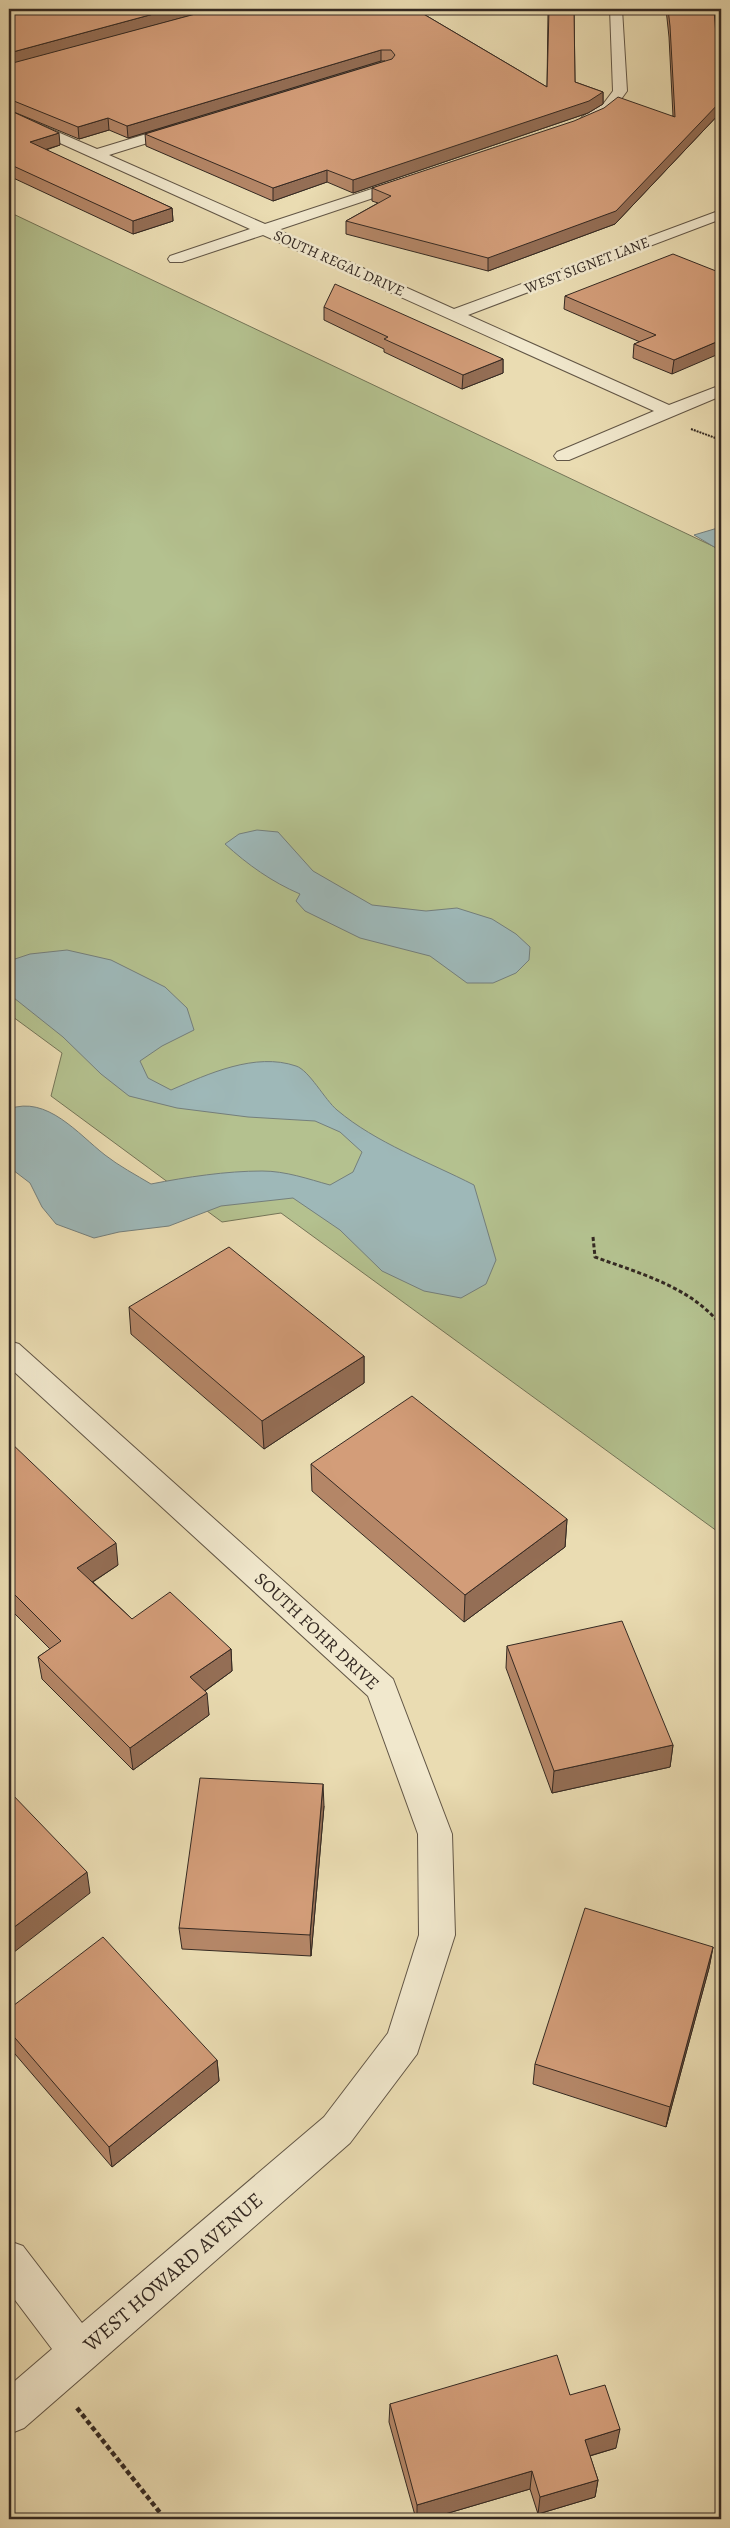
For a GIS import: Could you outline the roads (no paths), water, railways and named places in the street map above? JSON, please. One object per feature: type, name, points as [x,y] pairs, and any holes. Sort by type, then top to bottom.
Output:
[{"type":"street","points":[[575,125],[597,116],[610,106],[620,91],[616,9]]},
{"type":"street","name":"SOUTH REGAL DRIVE","points":[[9,115],[670,412]]},
{"type":"street","points":[[96,154],[199,123]]},
{"type":"street","points":[[176,259],[416,178]]},
{"type":"street","name":"WEST SIGNET LANE","points":[[453,315],[721,214]]},
{"type":"street","points":[[563,456],[721,390]]},
{"type":"street","name":"SOUTH FOHR DRIVE","points":[[9,1351],[382,1688],[435,1834],[437,1935],[404,2042],[337,2130]]},
{"type":"street","name":"WEST HOWARD AVENUE","points":[[9,2413],[337,2130]]},
{"type":"street","points":[[9,2260],[66,2364]]},
{"type":"water","points":[[721,527],[721,551],[694,535]]},
{"type":"water","points":[[257,830],[278,832],[313,871],[372,905],[426,911],[457,908],[492,919],[516,934],[530,947],[529,960],[516,973],[493,983],[467,983],[430,956],[360,938],[305,911],[296,901],[300,894],[261,872],[225,844],[239,834]]},
{"type":"water","points":[[67,950],[111,960],[165,987],[187,1008],[194,1030],[162,1046],[140,1061],[148,1078],[171,1090],[216,1072],[248,1063],[280,1062],[296,1066],[312,1079],[337,1110],[352,1122],[403,1151],[474,1185],[496,1260],[486,1284],[461,1298],[424,1291],[382,1271],[340,1230],[293,1198],[221,1206],[169,1226],[119,1232],[94,1238],[56,1224],[42,1207],[30,1183],[9,1167],[9,1109],[23,1106],[36,1107],[49,1112],[73,1128],[110,1159],[151,1184],[206,1175],[271,1171],[330,1185],[353,1172],[362,1152],[340,1132],[315,1121],[248,1117],[177,1108],[129,1096],[101,1074],[63,1037],[9,994],[9,961],[30,954]]}]
